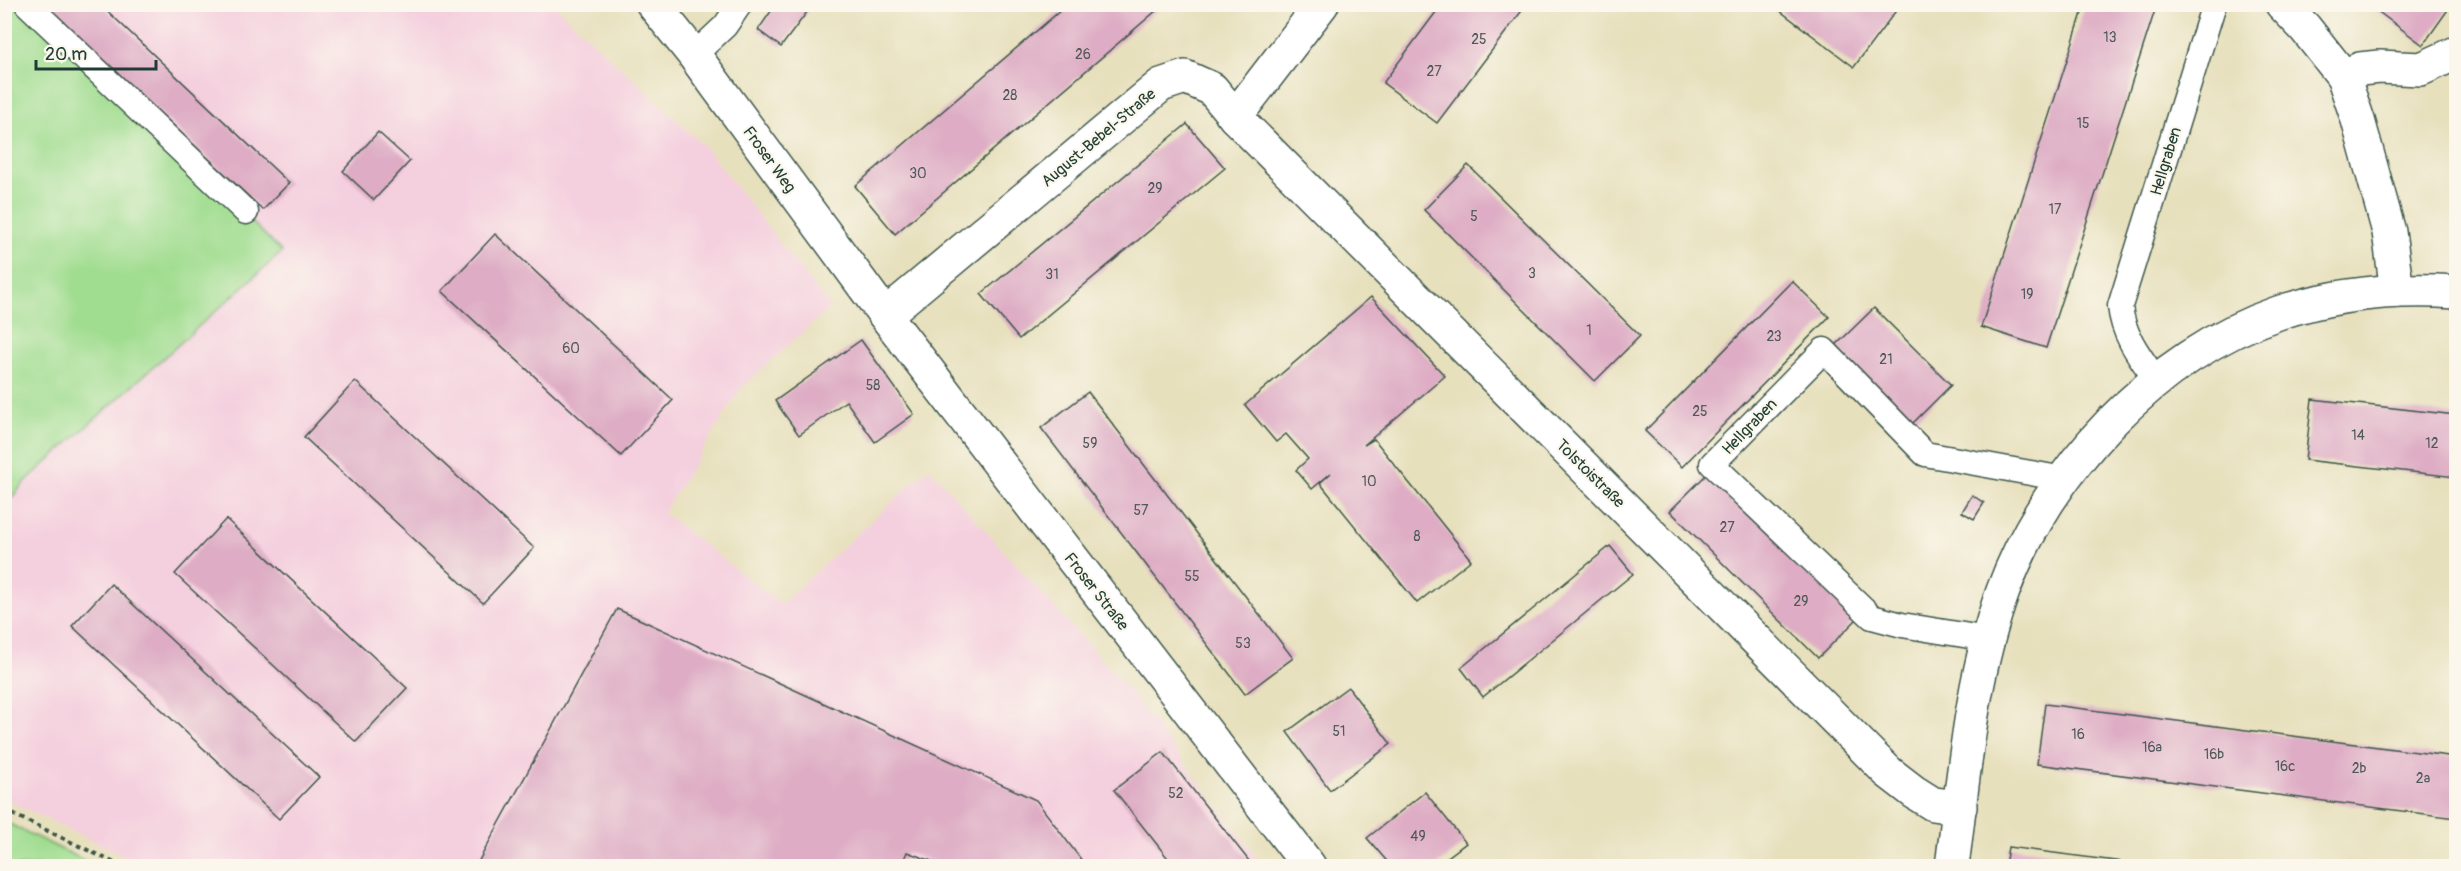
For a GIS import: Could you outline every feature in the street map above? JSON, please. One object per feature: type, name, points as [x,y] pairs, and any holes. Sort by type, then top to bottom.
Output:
[{"type":"street","name":"Froser Weg","points":[[653,4],[694,55],[885,315]]},
{"type":"street","points":[[1235,117],[1322,4]]},
{"type":"street","points":[[2282,4],[2306,28],[2343,76],[2358,120],[2389,232],[2397,291]]},
{"type":"street","points":[[2343,76],[2360,69],[2379,67],[2421,69],[2457,52]]},
{"type":"street","name":"August-Bebel-Straße","points":[[885,315],[1161,85],[1185,77],[1212,89],[1235,117]]},
{"type":"street","name":"Tolstoistraße","points":[[1235,117],[1888,772],[1933,804],[1960,807]]},
{"type":"street","points":[[1952,867],[1972,717],[1988,639],[2002,592],[2022,544],[2041,509],[2089,446],[2157,381],[2196,352],[2241,328],[2310,303],[2352,295],[2397,291],[2457,291]]},
{"type":"street","name":"Froser Straße","points":[[885,315],[1309,867]]},
{"type":"lane","points":[[27,4],[246,212]]},
{"type":"lane","points":[[694,55],[725,26],[740,4]]},
{"type":"lane","name":"Hellgraben","points":[[2157,381],[2132,346],[2122,324],[2120,306],[2214,4]]},
{"type":"lane","name":"Hellgraben","points":[[1988,639],[1902,625],[1872,617],[1712,464],[1824,350],[1925,454],[2064,479]]},
{"type":"path","points":[[4,810],[121,867]]},
{"type":"shaded area","points":[[36,5],[554,5],[705,147],[830,307],[741,388],[663,513],[781,604],[929,468],[1130,692],[1263,866],[146,866],[5,799],[4,505],[28,479]]},
{"type":"green space","points":[[5,5],[36,5],[282,252],[28,479],[5,505]]},
{"type":"green space","points":[[5,822],[96,866],[5,866]]},
{"type":"building","points":[[45,4],[100,4],[289,183],[263,210]]},
{"type":"building","points":[[776,4],[813,4],[781,47],[758,30]]},
{"type":"building","points":[[1068,4],[1164,4],[895,234],[855,186]]},
{"type":"building","points":[[1442,4],[1527,4],[1437,123],[1383,83]]},
{"type":"building","points":[[1771,4],[1893,4],[1898,8],[1854,67]]},
{"type":"building","points":[[2085,4],[2157,4],[2046,348],[1981,327]]},
{"type":"building","points":[[2368,4],[2452,4],[2423,45]]},
{"type":"building","points":[[1187,124],[1225,168],[1019,339],[981,294]]},
{"type":"building","points":[[378,132],[410,161],[374,200],[343,171]]},
{"type":"building","points":[[1468,165],[1640,336],[1595,381],[1424,210]]},
{"type":"building","points":[[495,234],[673,400],[621,456],[442,291]]},
{"type":"building","points":[[1792,281],[1829,317],[1682,467],[1645,431]]},
{"type":"building","points":[[1371,297],[1445,376],[1364,445],[1374,439],[1471,560],[1417,603],[1320,483],[1331,473],[1312,489],[1296,470],[1308,459],[1286,434],[1276,442],[1245,405]]},
{"type":"building","points":[[1874,308],[1951,385],[1912,424],[1835,346]]},
{"type":"building","points":[[861,340],[914,414],[875,442],[846,401],[799,435],[775,401]]},
{"type":"building","points":[[355,381],[534,548],[483,603],[304,437]]},
{"type":"building","points":[[1088,392],[1293,658],[1245,694],[1041,428]]},
{"type":"building","points":[[2312,399],[2456,415],[2456,477],[2305,460]]},
{"type":"building","points":[[1711,470],[1858,618],[1818,658],[1670,511]]},
{"type":"building","points":[[1972,495],[1984,503],[1974,519],[1962,512]]},
{"type":"building","points":[[226,519],[407,688],[356,742],[175,574]]},
{"type":"building","points":[[1610,546],[1633,574],[1483,697],[1461,668]]},
{"type":"building","points":[[111,584],[319,777],[279,819],[72,626]]},
{"type":"building","points":[[617,609],[1036,800],[1086,866],[945,866],[907,852],[901,866],[476,866]]},
{"type":"building","points":[[1348,687],[1391,744],[1330,790],[1287,732]]},
{"type":"building","points":[[2045,704],[2456,757],[2456,818],[2037,764]]},
{"type":"building","points":[[1163,752],[1253,866],[1174,866],[1114,790]]},
{"type":"building","points":[[1425,792],[1466,843],[1436,866],[1391,866],[1367,838]]},
{"type":"building","points":[[2008,847],[2147,865],[2005,866]]}]
